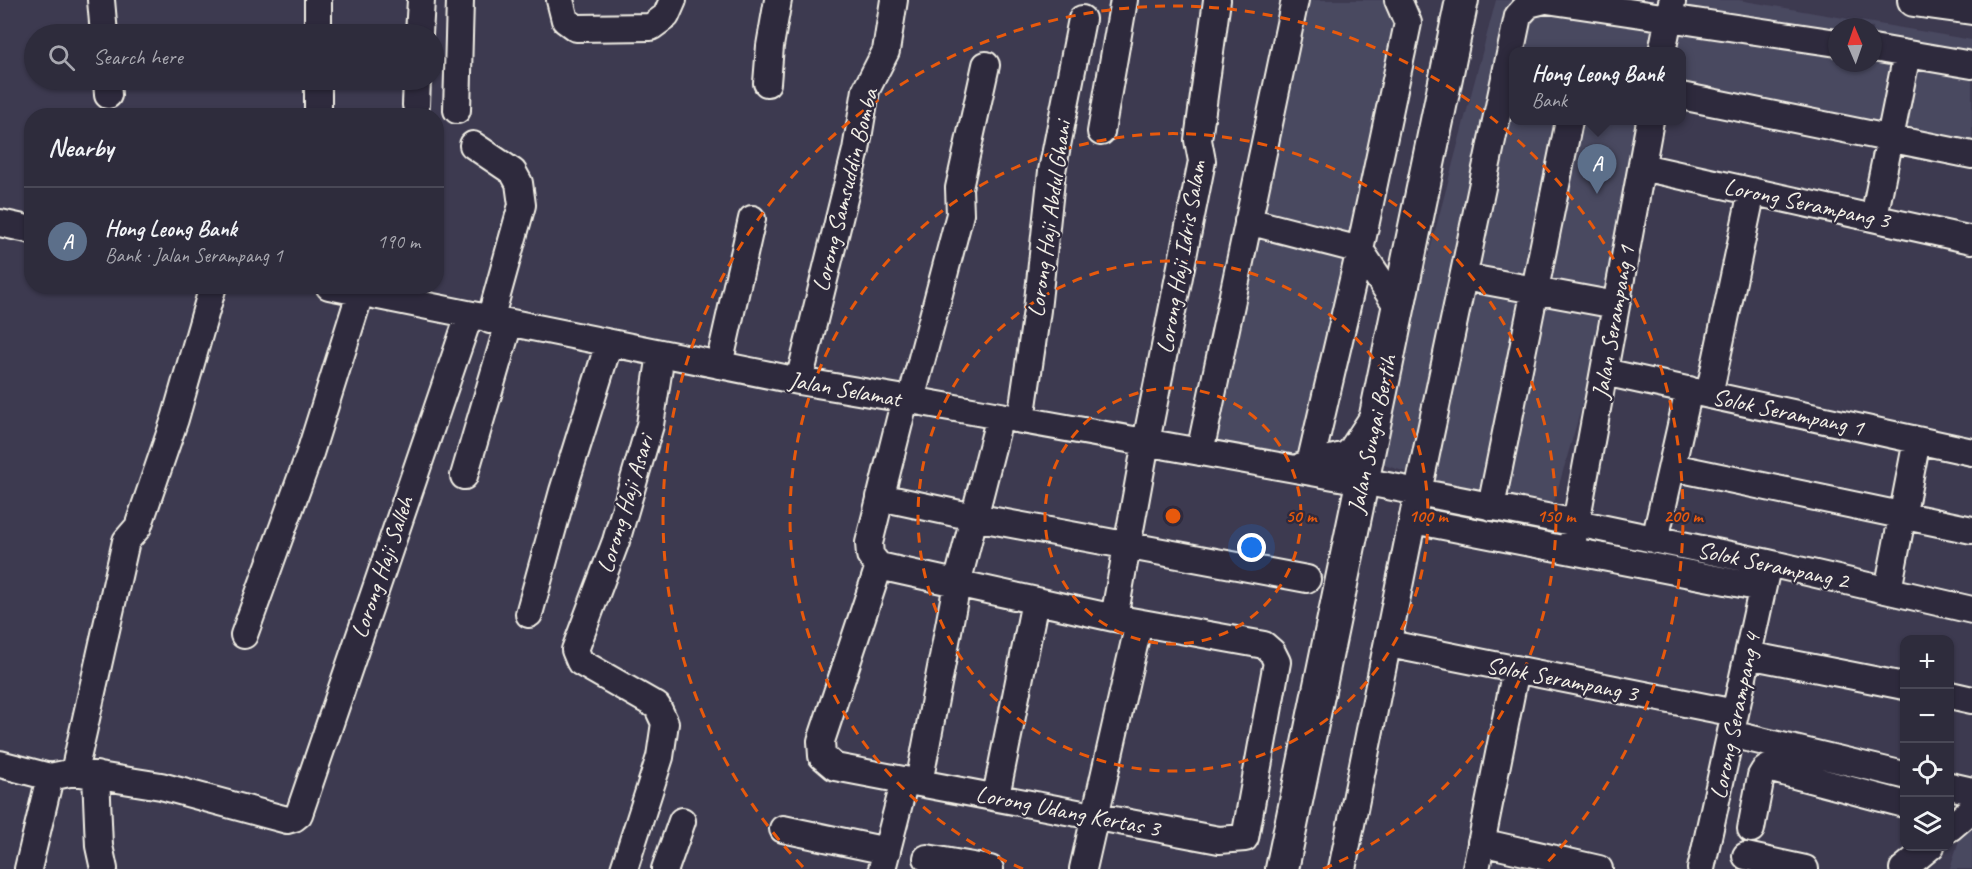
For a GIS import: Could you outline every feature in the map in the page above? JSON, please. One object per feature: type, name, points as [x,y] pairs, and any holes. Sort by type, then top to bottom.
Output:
[{"type":"main road","name":"Jalan Sungai Bertih","points":[[1282,869],[1454,37],[1466,0]]},
{"type":"main road","points":[[1914,0],[1970,5]]},
{"type":"street","points":[[101,0],[103,24]]},
{"type":"street","points":[[318,0],[318,24]]},
{"type":"street","points":[[420,24],[421,0]]},
{"type":"street","points":[[457,110],[460,0]]},
{"type":"street","points":[[560,0],[565,20],[576,28],[651,27],[666,16],[673,0]]},
{"type":"street","points":[[767,83],[770,46],[778,0]]},
{"type":"street","name":"Lorong Samsuddin Bomba","points":[[799,381],[856,150],[866,90],[886,51],[894,0]]},
{"type":"street","points":[[1101,132],[1124,0]]},
{"type":"street","name":"Lorong Haji Idris Salam","points":[[1083,869],[1096,816],[1126,621],[1128,545],[1146,442],[1202,162],[1198,140],[1216,0]]},
{"type":"street","points":[[1200,452],[1295,0]]},
{"type":"street","points":[[1377,412],[1346,455],[1300,466],[1360,250],[1408,23],[1398,0]]},
{"type":"street","points":[[1514,47],[1518,16],[1529,4],[1546,0],[1671,9],[1828,41]]},
{"type":"street","points":[[1663,47],[1671,9]]},
{"type":"street","name":"Lorong Haji Abdul Ghani","points":[[884,860],[912,782],[974,517],[1011,418],[1037,310],[1052,171],[1082,19]]},
{"type":"street","points":[[1882,50],[1972,65]]},
{"type":"street","points":[[1874,217],[1907,54]]},
{"type":"street","points":[[986,65],[959,188],[960,214],[880,497],[869,543],[870,555],[879,566],[1126,621]]},
{"type":"street","points":[[1342,869],[1418,492],[1509,78]]},
{"type":"street","points":[[416,105],[417,90]]},
{"type":"street","points":[[1686,97],[1972,155]]},
{"type":"street","points":[[1491,507],[1568,125]]},
{"type":"street","name":"Jalan Serampang 1","points":[[1571,550],[1649,125]]},
{"type":"street","points":[[464,476],[489,320],[522,205],[519,183],[513,172],[473,145]]},
{"type":"street","name":"Lorong Serampang 3","points":[[1641,167],[1972,240]]},
{"type":"street","points":[[1654,540],[1672,467],[1699,393],[1752,191]]},
{"type":"street","points":[[719,365],[752,219]]},
{"type":"street","points":[[1248,221],[1360,250],[1398,306]]},
{"type":"street","points":[[0,224],[24,228]]},
{"type":"street","points":[[1464,277],[1616,305]]},
{"type":"street","points":[[28,869],[73,775],[126,541],[138,527],[175,419],[211,294]]},
{"type":"street","points":[[244,635],[310,453],[360,294]]},
{"type":"street","name":"Jalan Selamat","points":[[360,294],[799,381],[1200,452],[1300,466],[1362,481]]},
{"type":"street","name":"Lorong Haji Salleh","points":[[73,775],[161,786],[287,820],[299,813],[377,587],[397,521],[489,320]]},
{"type":"street","points":[[529,614],[563,491],[609,343]]},
{"type":"street","name":"Lorong Haji Asari","points":[[624,869],[660,757],[665,723],[657,706],[580,662],[575,650],[616,541],[650,425],[661,354]]},
{"type":"street","name":"Solok Serampang 1","points":[[1604,372],[1972,452]]},
{"type":"street","points":[[1888,590],[1917,440]]},
{"type":"street","points":[[1672,467],[1972,530]]},
{"type":"street","name":"Solok Serampang 2","points":[[1362,481],[1768,563],[1972,610]]},
{"type":"street","points":[[880,497],[974,517],[1307,579]]},
{"type":"street","points":[[1413,520],[1762,588]]},
{"type":"street","name":"Lorong Serampang 4","points":[[1701,869],[1768,563]]},
{"type":"street","name":"Lorong Udang Kertas 3","points":[[879,566],[821,741],[822,756],[835,766],[1220,840],[1245,838],[1277,662],[1272,652],[1264,645],[1126,621]]},
{"type":"street","points":[[996,796],[1035,601]]},
{"type":"street","name":"Solok Serampang 3","points":[[1389,644],[1516,669],[1733,723],[1900,773]]},
{"type":"street","points":[[1748,655],[1900,685]]},
{"type":"street","points":[[1476,869],[1516,669]]},
{"type":"street","points":[[1954,696],[1972,700]]},
{"type":"street","points":[[0,764],[73,775]]},
{"type":"street","points":[[1751,829],[1761,776],[1768,768],[1900,803]]},
{"type":"street","points":[[73,775],[99,846],[104,869]]},
{"type":"street","points":[[1954,787],[1972,791]]},
{"type":"street","points":[[665,869],[682,821]]},
{"type":"street","points":[[783,829],[884,860]]},
{"type":"street","points":[[1481,842],[1599,869]]},
{"type":"street","points":[[1904,869],[1925,851]]},
{"type":"street","points":[[1746,856],[1805,869]]},
{"type":"street","points":[[927,858],[990,869]]},
{"type":"shaded area","points":[[1299,0],[1390,0],[1403,24],[1307,460],[1205,446]]},
{"type":"shaded area","points":[[1496,0],[1739,0],[1844,18],[1828,18],[1828,72],[1882,72],[1882,25],[1972,40],[1972,149],[1686,93],[1686,47],[1509,47],[1509,125],[1645,125],[1610,309],[1550,516],[1374,462]]},
{"type":"shaded area","points":[[1966,818],[1972,819],[1972,869],[1950,869]]},
{"type":"place","name":"Hong Leong Bank","points":[[1597,194]]}]
